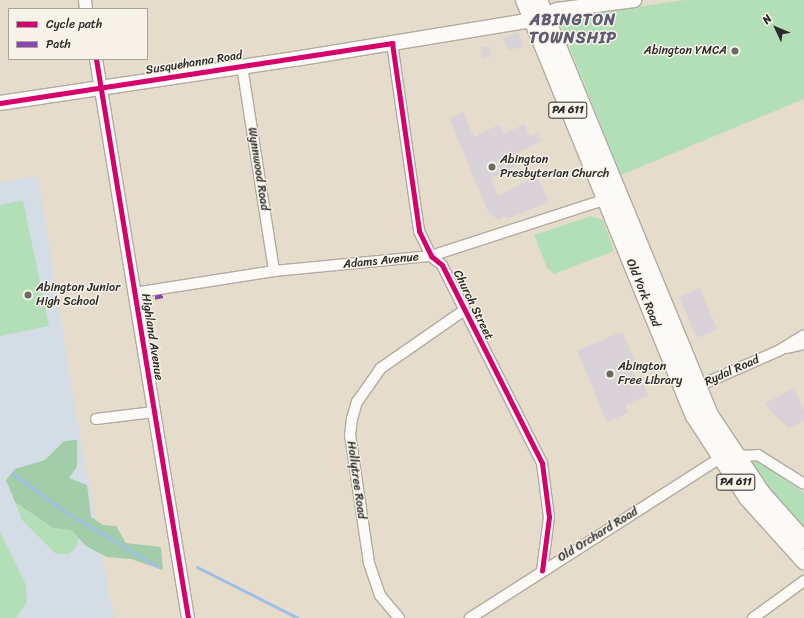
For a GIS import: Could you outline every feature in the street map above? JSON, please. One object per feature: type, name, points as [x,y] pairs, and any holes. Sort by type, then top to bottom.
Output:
[{"type":"highway","name":"Old York Road","points":[[524,0],[538,18],[691,389],[728,457],[748,499],[804,560]]},
{"type":"highway","name":"Old York Road","points":[[538,18],[539,0]]},
{"type":"highway","name":"Old York Road","points":[[728,457],[804,540]]},
{"type":"main road","name":"Susquehanna Road","points":[[0,103],[392,43],[634,0]]},
{"type":"street","name":"Church Street","points":[[392,43],[419,231],[431,256],[442,265],[463,311],[542,463],[549,517],[542,571]]},
{"type":"street","name":"Highland Avenue","points":[[96,60],[188,618]]},
{"type":"street","name":"Wynnwood Road","points":[[242,66],[274,272]]},
{"type":"street","name":"Adams Avenue","points":[[134,293],[274,272],[431,256],[611,197]]},
{"type":"street","name":"Hollytree Road","points":[[399,618],[380,596],[369,563],[350,435],[352,419],[357,402],[381,368],[463,311]]},
{"type":"street","name":"Rydal Road","points":[[691,389],[780,350],[804,335]]},
{"type":"street","name":"Rydal Road","points":[[780,350],[804,344]]},
{"type":"street","points":[[96,419],[154,412]]},
{"type":"street","points":[[728,457],[758,455],[804,484]]},
{"type":"street","name":"Old Orchard Road","points":[[474,616],[542,571],[728,457]]},
{"type":"street","points":[[753,618],[804,581]]},
{"type":"shaded area","name":"Abington Junior High School","points":[[38,176],[75,408],[114,618],[0,618],[0,182]]},
{"type":"green space","name":"Abington YMCA","points":[[685,0],[804,0],[804,99],[621,175],[560,23],[563,18]]},
{"type":"green space","points":[[23,200],[49,326],[0,336],[0,205]]},
{"type":"green space","points":[[591,216],[603,220],[614,251],[554,274],[547,268],[534,235]]},
{"type":"green space","points":[[77,440],[77,467],[69,478],[87,485],[91,517],[103,525],[116,526],[126,543],[161,547],[163,570],[131,559],[107,557],[86,546],[71,530],[53,528],[15,502],[6,480],[15,469],[45,460],[64,441]]},
{"type":"green space","points":[[759,461],[804,493],[804,534],[750,464]]},
{"type":"green space","points":[[15,502],[53,528],[71,530],[79,539],[75,549],[68,554],[56,554],[22,520]]},
{"type":"green space","points":[[0,532],[26,585],[27,602],[16,618],[0,618]]},
{"type":"building","points":[[518,32],[524,47],[508,50],[503,38]]},
{"type":"building","points":[[489,46],[491,57],[482,58],[480,48]]},
{"type":"building","name":"Abington Presbyterian Church","points":[[463,112],[474,137],[496,126],[501,126],[504,134],[524,124],[530,136],[538,134],[541,141],[514,155],[519,165],[491,178],[498,196],[537,176],[549,202],[507,219],[505,214],[499,220],[489,214],[449,118]]},
{"type":"building","points":[[699,288],[717,329],[697,338],[679,297]]},
{"type":"building","name":"Abington Free Library","points":[[618,333],[623,334],[637,365],[631,367],[638,382],[642,380],[648,395],[625,405],[628,413],[607,422],[577,351]]},
{"type":"building","points":[[794,388],[804,411],[804,421],[789,428],[771,412],[766,403]]},
{"type":"waterway","points":[[13,474],[64,511],[158,567]]},
{"type":"waterway","points":[[197,567],[298,618]]},
{"type":"marked path","points":[[143,300],[164,296]]},
{"type":"cycle path","points":[[0,103],[392,43],[419,231],[431,256],[442,265],[542,463],[549,517],[542,571]]},
{"type":"cycle path","points":[[96,60],[188,618]]},
{"type":"place","name":"Abington YMCA","points":[[735,51]]},
{"type":"place","name":"Abington Presbyterian Church","points":[[492,167]]},
{"type":"place","name":"Abington Junior High School","points":[[28,295]]},
{"type":"place","name":"Abington Free Library","points":[[610,374]]},
{"type":"district","name":"ABINGTON TOWNSHIP","points":[[573,29]]}]
